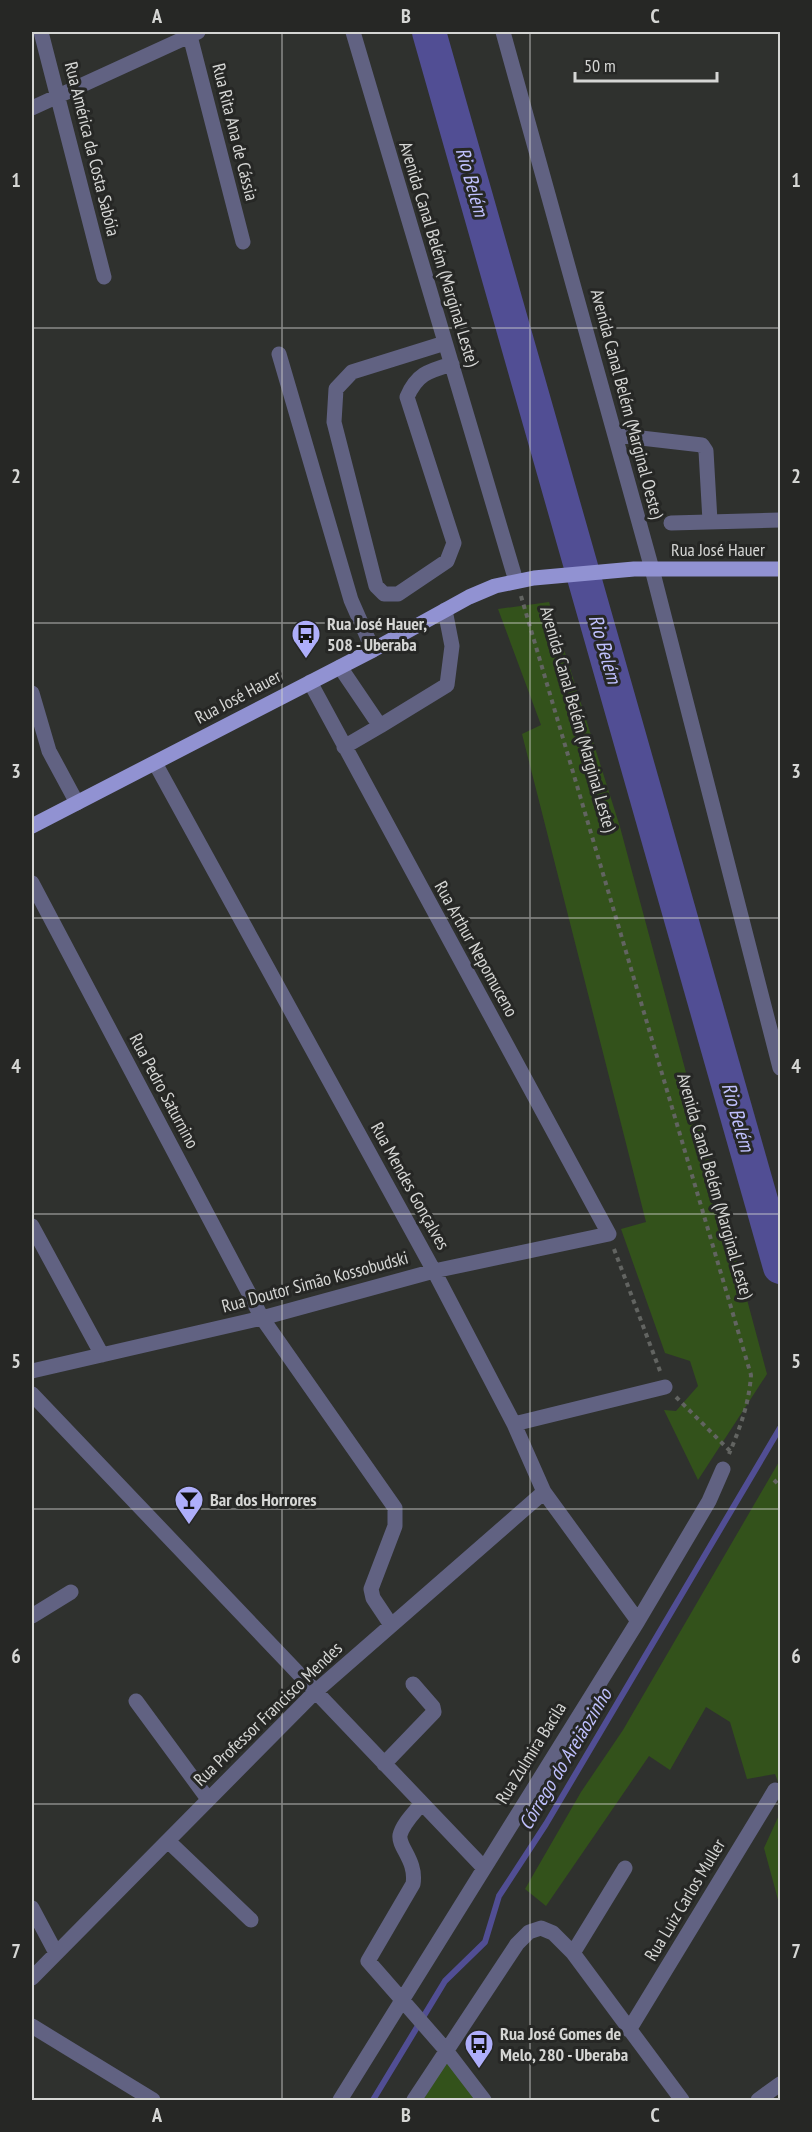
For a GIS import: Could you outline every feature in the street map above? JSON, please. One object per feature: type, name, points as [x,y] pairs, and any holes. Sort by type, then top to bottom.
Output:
[{"type":"main road","name":"Rua José Hauer","points":[[32,826],[495,586],[534,578],[634,569],[780,569]]},
{"type":"street","name":"Rua América da Costa Sabóia","points":[[41,32],[104,277]]},
{"type":"street","name":"Avenida Canal Belém (Marginal Leste)","points":[[353,32],[516,581]]},
{"type":"street","name":"Avenida Canal Belém (Marginal Oeste)","points":[[503,32],[652,569],[780,1068]]},
{"type":"street","points":[[32,108],[192,33]]},
{"type":"street","name":"Rua Rita Ana de Cássia","points":[[192,33],[243,242]]},
{"type":"street","points":[[445,343],[352,372],[336,388],[334,422],[376,586],[384,594],[398,594],[447,561],[454,543],[407,397],[414,381],[430,371],[452,364]]},
{"type":"street","points":[[279,354],[351,600],[373,650]]},
{"type":"street","points":[[615,435],[702,445],[706,451],[710,521]]},
{"type":"street","points":[[671,523],[780,520]]},
{"type":"street","points":[[344,747],[447,685],[452,646],[445,610]]},
{"type":"street","points":[[340,667],[380,726]]},
{"type":"street","name":"Rua Arthur Nepomuceno","points":[[310,681],[609,1234]]},
{"type":"street","points":[[32,693],[49,752],[77,803]]},
{"type":"street","name":"Rua Mendes Gonçalves","points":[[155,763],[434,1271],[514,1424],[544,1492],[638,1621]]},
{"type":"street","name":"Rua Pedro Saturnino","points":[[32,883],[262,1318],[395,1508],[397,1516],[395,1526],[371,1589],[373,1598],[391,1625]]},
{"type":"street","points":[[32,1226],[102,1355]]},
{"type":"street","name":"Rua Doutor Simão Kossobudski","points":[[32,1371],[262,1318],[434,1271],[609,1234]]},
{"type":"street","points":[[514,1424],[665,1387]]},
{"type":"street","points":[[32,1394],[483,1867]]},
{"type":"street","name":"Rua Zulmira Bacila","points":[[340,2100],[638,1621],[709,1501],[723,1469]]},
{"type":"street","name":"Rua Professor Francisco Mendes","points":[[32,1978],[315,1692],[544,1492]]},
{"type":"street","points":[[32,1616],[71,1592]]},
{"type":"street","points":[[384,1764],[434,1712],[433,1707],[413,1684]]},
{"type":"street","points":[[136,1701],[208,1799]]},
{"type":"street","name":"Rua Luiz Carlos Muller","points":[[629,2030],[775,1790]]},
{"type":"street","points":[[422,1803],[400,1833],[400,1839],[415,1872],[413,1884],[368,1961],[370,1967],[403,1999],[445,2049],[484,2100]]},
{"type":"street","points":[[168,1840],[251,1920]]},
{"type":"street","points":[[573,1953],[625,1868]]},
{"type":"street","points":[[32,1908],[56,1953]]},
{"type":"street","points":[[414,2100],[445,2049],[518,1944],[529,1932],[541,1928],[554,1933],[573,1953],[682,2100]]},
{"type":"street","points":[[32,2026],[153,2100]]},
{"type":"street","points":[[758,2100],[780,2084]]},
{"type":"path","name":"Avenida Canal Belém (Marginal Leste)","points":[[516,581],[751,1375],[749,1398],[730,1452]]},
{"type":"path","points":[[609,1234],[665,1387],[730,1452],[723,1469]]},
{"type":"path","points":[[774,1480],[780,1486]]},
{"type":"green space","points":[[549,602],[620,827],[767,1374],[698,1480],[664,1410],[676,1411],[698,1386],[690,1361],[665,1353],[621,1229],[646,1222],[522,734],[541,725],[498,609]]},
{"type":"green space","points":[[780,1460],[780,1787],[775,1774],[747,1779],[730,1722],[706,1707],[670,1770],[649,1756],[546,1906],[525,1889],[581,1792],[623,1730]]},
{"type":"green space","points":[[780,1813],[780,1907],[764,1848]]},
{"type":"green space","points":[[447,2061],[477,2100],[423,2100]]},
{"type":"waterway","name":"Rio Belém","points":[[429,32],[780,1267]]},
{"type":"waterway","name":"Córrego do Areiãozinho","points":[[373,2100],[445,1981],[485,1942],[499,1896],[546,1824],[780,1428]]},
{"type":"place","name":"Rua José Hauer, 508 - Uberaba","points":[[306,660]]},
{"type":"place","name":"Bar dos Horrores","points":[[189,1526]]},
{"type":"place","name":"Rua José Gomes de Melo, 280 - Uberaba","points":[[479,2070]]}]
